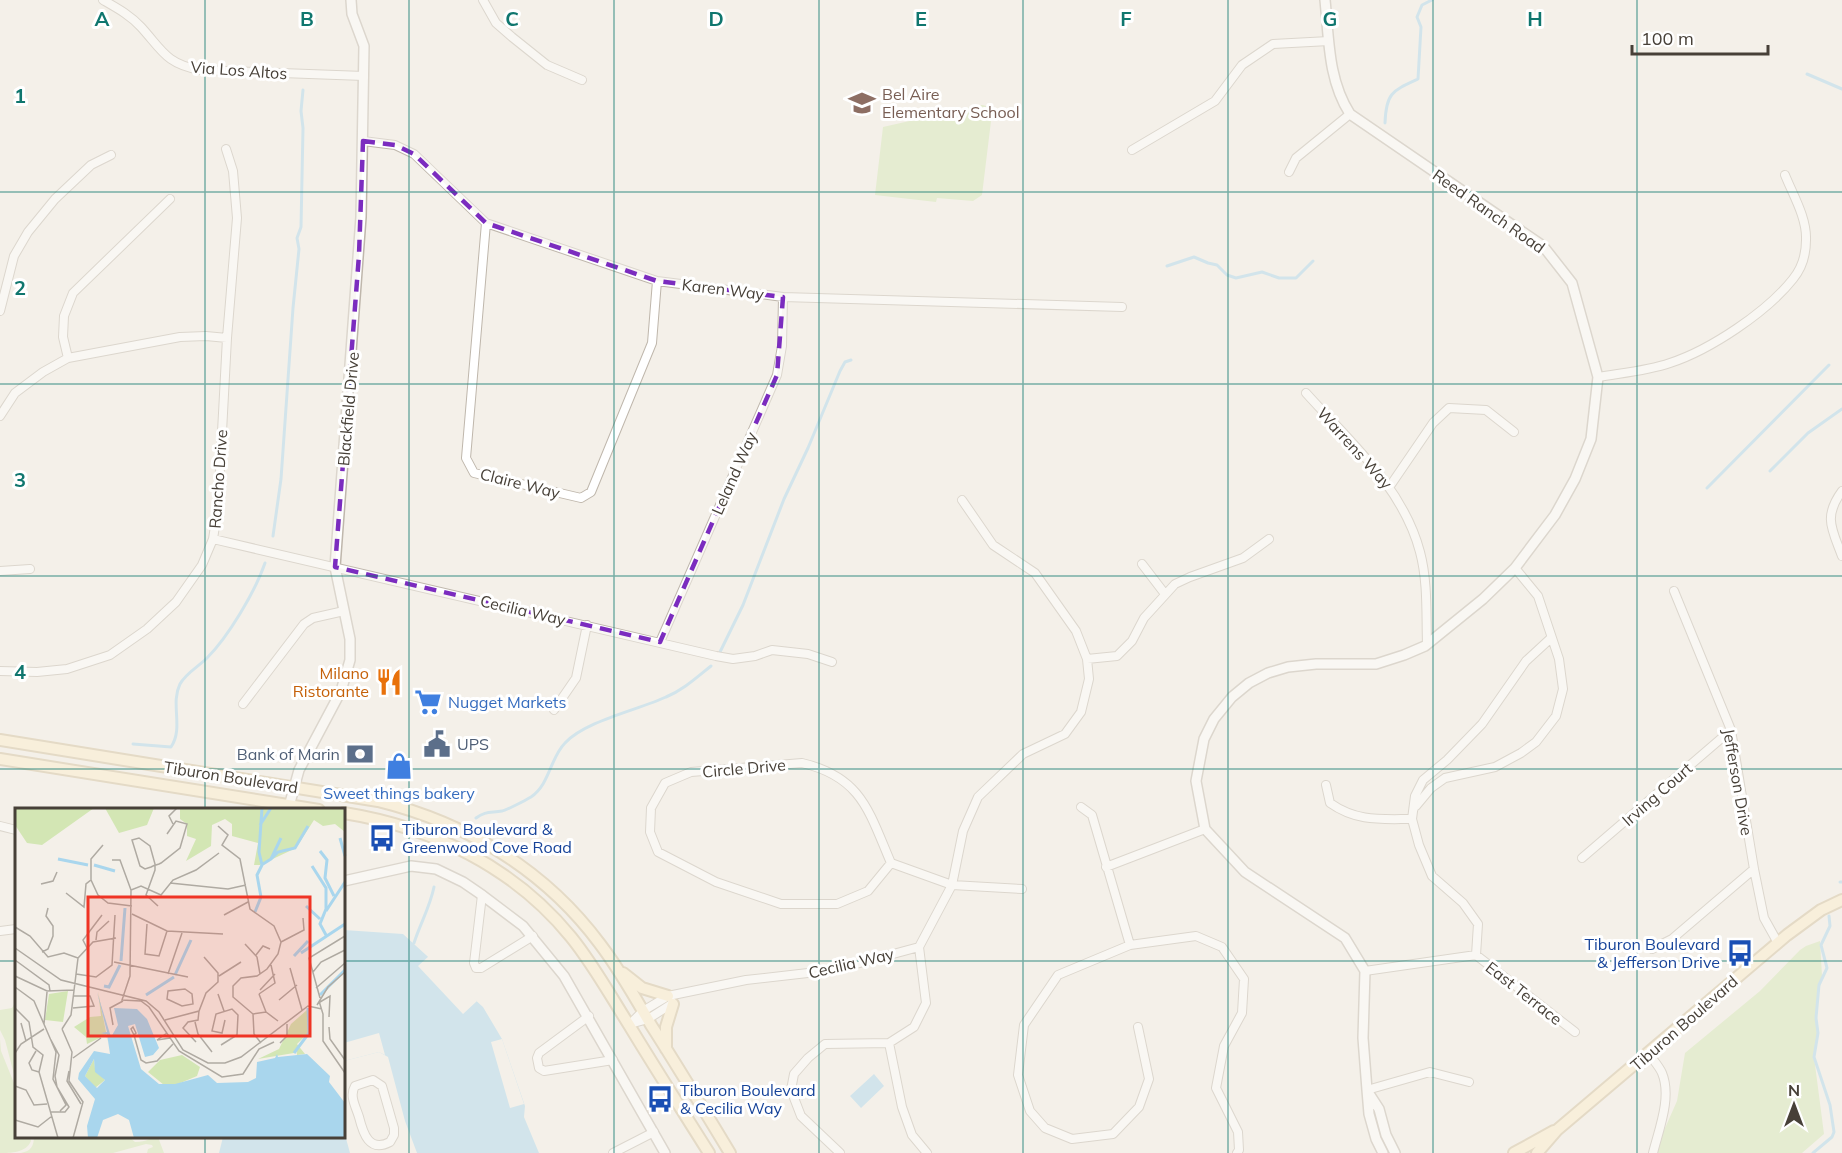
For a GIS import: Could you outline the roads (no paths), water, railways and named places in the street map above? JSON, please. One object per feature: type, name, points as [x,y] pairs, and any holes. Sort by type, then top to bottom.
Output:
[{"type":"main road","name":"Tiburon Boulevard","points":[[0,740],[368,799],[398,806],[445,822],[489,844],[523,867],[561,899],[594,936],[618,969],[730,1153]]},
{"type":"main road","name":"Tiburon Boulevard","points":[[0,759],[289,807]]},
{"type":"main road","points":[[345,813],[392,823],[439,839],[483,861],[545,909],[572,938],[595,970],[708,1153]]},
{"type":"main road","name":"Tiburon Boulevard","points":[[1537,1153],[1557,1130],[1778,943],[1814,914],[1842,900]]},
{"type":"main road","points":[[618,969],[642,988],[673,998],[666,1027],[666,1049]]},
{"type":"main road","name":"Tiburon Boulevard","points":[[1514,1153],[1557,1130]]},
{"type":"street","name":"Via Los Altos","points":[[103,0],[123,10],[141,27],[163,54],[183,67],[200,70],[364,76]]},
{"type":"street","name":"Blackfield Drive","points":[[289,807],[293,787],[302,763],[346,680],[351,653],[335,567],[359,255],[363,141],[364,46],[352,14],[351,0]]},
{"type":"street","points":[[483,0],[496,23],[512,37],[547,65],[582,80]]},
{"type":"street","name":"Reed Ranch Road","points":[[1205,829],[1196,781],[1204,739],[1214,719],[1224,706],[1249,683],[1268,673],[1288,667],[1316,664],[1376,664],[1427,644],[1483,599],[1515,568],[1555,515],[1575,479],[1591,439],[1598,377],[1572,283],[1543,246],[1350,114],[1342,103],[1333,78],[1326,0]]},
{"type":"street","points":[[1132,150],[1215,101],[1242,65],[1273,44],[1329,41]]},
{"type":"street","points":[[1289,172],[1296,158],[1350,114]]},
{"type":"street","name":"Karen Way","points":[[363,141],[395,145],[414,154],[486,223],[657,281],[783,297],[1122,307]]},
{"type":"street","name":"Rancho Drive","points":[[0,671],[38,672],[67,669],[110,656],[147,629],[176,602],[202,565],[213,539],[218,507],[227,339],[237,218],[233,171],[226,149]]},
{"type":"street","points":[[0,311],[14,256],[28,232],[55,199],[91,165],[111,155]]},
{"type":"street","points":[[1598,377],[1671,363],[1717,341],[1774,298],[1794,278],[1802,264],[1806,239],[1801,213],[1785,175]]},
{"type":"street","points":[[68,358],[63,337],[64,316],[73,293],[170,199]]},
{"type":"street","name":"Claire Way","points":[[486,223],[465,458],[474,473],[581,498],[591,492],[652,343],[657,281]]},
{"type":"street","name":"Leland Way","points":[[660,642],[777,375],[782,346],[783,297]]},
{"type":"street","points":[[0,416],[15,393],[43,372],[68,358],[180,337],[206,336],[227,339]]},
{"type":"street","name":"Warrens Way","points":[[1306,393],[1390,486],[1402,504],[1420,552],[1424,573],[1427,644]]},
{"type":"street","points":[[1390,486],[1433,423],[1449,408],[1486,410],[1514,432]]},
{"type":"street","points":[[1842,491],[1832,505],[1831,527],[1842,556]]},
{"type":"street","points":[[840,1153],[801,1116],[791,1090],[794,1074],[825,1044],[889,1043],[914,1027],[926,1003],[919,947],[952,885],[963,831],[978,797],[1023,754],[1065,734],[1081,712],[1089,679],[1087,659],[1076,631],[1035,573],[993,545],[962,500]]},
{"type":"street","name":"Cecilia Way","points":[[213,539],[733,659],[755,656],[772,650],[808,654],[832,662]]},
{"type":"street","points":[[1087,659],[1118,656],[1132,641],[1144,618],[1175,584],[1243,558],[1269,539]]},
{"type":"street","points":[[1142,564],[1165,594]]},
{"type":"street","points":[[1415,808],[1437,783],[1453,776],[1484,770],[1508,761],[1536,742],[1556,716],[1563,689],[1562,670],[1538,596],[1515,568]]},
{"type":"street","points":[[0,571],[30,569]]},
{"type":"street","name":"Jefferson Drive","points":[[1674,591],[1731,730],[1764,918],[1778,943]]},
{"type":"street","points":[[243,704],[304,624],[313,618],[344,611]]},
{"type":"street","points":[[554,710],[576,678],[587,625]]},
{"type":"street","points":[[1476,955],[1478,924],[1463,903],[1432,876],[1419,845],[1412,819],[1415,796],[1423,780],[1447,760],[1482,724],[1526,661],[1551,638]]},
{"type":"street","name":"Irving Court","points":[[1582,858],[1731,730]]},
{"type":"street","name":"Circle Drive","points":[[802,763],[822,767],[840,777],[866,805],[891,863],[868,891],[837,904],[781,904],[716,882],[658,852],[650,832],[651,808],[665,783],[691,772],[802,763]]},
{"type":"street","points":[[1326,785],[1330,803],[1342,811],[1368,820],[1412,819]]},
{"type":"street","points":[[1081,807],[1092,815],[1130,945]]},
{"type":"street","points":[[0,826],[15,830]]},
{"type":"street","points":[[1106,867],[1205,829],[1245,872],[1345,938],[1365,971],[1363,1038],[1367,1090],[1376,1139],[1383,1153]]},
{"type":"street","points":[[891,863],[952,885],[1022,889]]},
{"type":"street","points":[[345,881],[399,868],[423,867],[446,873],[482,895],[533,936],[564,976],[589,1016],[665,1153]]},
{"type":"street","points":[[1652,949],[1672,939],[1754,869]]},
{"type":"street","points":[[482,895],[474,963],[476,968],[482,968],[533,936]]},
{"type":"street","points":[[0,931],[15,929]]},
{"type":"street","points":[[1138,1027],[1149,1079],[1138,1107],[1113,1134],[1072,1139],[1045,1128],[1030,1111],[1018,1075],[1024,1024],[1058,975],[1130,945],[1196,936],[1222,947],[1244,979],[1242,1013],[1224,1046],[1216,1089],[1239,1132],[1237,1153]]},
{"type":"street","name":"Cecilia Way","points":[[629,1025],[673,998],[703,987],[834,970],[919,947]]},
{"type":"street","name":"East Terrace","points":[[1365,971],[1476,955],[1575,1032]]},
{"type":"street","points":[[589,1016],[538,1054],[539,1068],[544,1071],[613,1060]]},
{"type":"street","points":[[889,1043],[902,1107],[912,1136],[927,1153]]},
{"type":"street","points":[[1648,1054],[1661,1070],[1666,1087],[1653,1153]]},
{"type":"street","points":[[1367,1090],[1430,1072],[1470,1082]]},
{"type":"street","points":[[373,1080],[382,1086],[394,1131],[392,1140],[384,1150],[372,1146],[365,1137],[352,1095],[353,1089],[358,1084],[373,1080]]},
{"type":"street","points":[[1367,1090],[1379,1109],[1386,1136],[1395,1153]]},
{"type":"street","points":[[613,1153],[654,1132]]},
{"type":"water","points":[[345,930],[403,934],[483,1007],[502,1039],[525,1106],[524,1117],[539,1153],[417,1153],[405,1121],[388,1057],[379,1052],[345,1061]]},
{"type":"water","points":[[874,1074],[884,1086],[861,1108],[850,1096]]},
{"type":"water","points":[[345,1135],[350,1153],[219,1153],[223,1138],[345,1138]]},
{"type":"waterway","points":[[1385,123],[1387,105],[1392,94],[1418,79],[1421,27],[1417,17],[1422,5],[1432,0]]},
{"type":"waterway","points":[[1807,74],[1842,89]]},
{"type":"waterway","points":[[273,536],[281,479],[299,249],[297,238],[301,227],[303,90]]},
{"type":"waterway","points":[[1167,266],[1194,257],[1217,265],[1227,275],[1236,278],[1262,272],[1279,278],[1296,278],[1313,261]]},
{"type":"waterway","points":[[720,652],[743,605],[784,499],[840,371],[845,362],[851,360]]},
{"type":"waterway","points":[[1707,488],[1829,365]]},
{"type":"waterway","points":[[1770,471],[1808,433],[1842,409]]},
{"type":"waterway","points":[[133,744],[171,747],[175,740],[176,700],[180,684],[224,638],[248,600],[265,563]]},
{"type":"waterway","points":[[476,818],[485,813],[504,810],[516,805],[537,792],[560,749],[574,735],[598,722],[672,694],[711,666]]},
{"type":"waterway","points":[[414,943],[434,887]]},
{"type":"waterway","points":[[1813,1153],[1832,1137],[1834,1132],[1830,1105],[1814,1057],[1818,1033],[1816,1018],[1819,985],[1827,968],[1821,945],[1830,926],[1829,916]]},
{"type":"place","name":"Bel Aire Elementary School","points":[[862,103]]},
{"type":"place","name":"Milano Ristorante","points":[[389,682]]},
{"type":"place","name":"Nugget Markets","points":[[428,702]]},
{"type":"place","name":"UPS","points":[[437,744]]},
{"type":"place","name":"Bank of Marin","points":[[360,754]]},
{"type":"place","name":"Sweet things bakery","points":[[399,766]]},
{"type":"place","name":"Tiburon Boulevard & Greenwood Cove Road","points":[[382,838]]},
{"type":"place","name":"Tiburon Boulevard & Jefferson Drive","points":[[1740,953]]},
{"type":"place","name":"Tiburon Boulevard & Cecilia Way","points":[[660,1099]]}]
